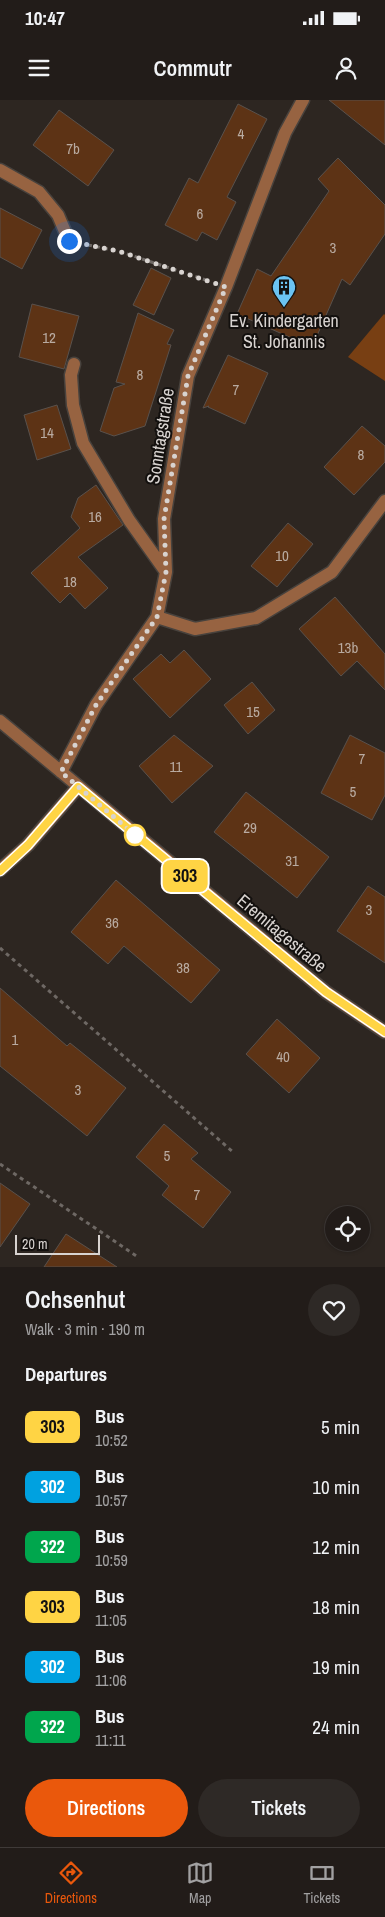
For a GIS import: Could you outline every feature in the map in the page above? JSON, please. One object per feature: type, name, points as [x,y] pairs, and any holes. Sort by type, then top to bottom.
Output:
[{"type":"street","name":"Sonntagstraße","points":[[61,772],[96,705],[157,617],[166,572],[164,519],[188,376],[226,287],[285,133],[303,100]]},
{"type":"street","points":[[0,170],[39,192],[58,215],[69,241]]},
{"type":"street","points":[[74,364],[71,375],[73,405],[83,443],[129,520],[166,572]]},
{"type":"street","points":[[157,617],[195,629],[256,618],[332,572],[385,501]]},
{"type":"street","name":"Eremitagestraße","points":[[0,721],[326,992],[385,1032]]},
{"type":"street","points":[[0,870],[28,845],[78,787]]},
{"type":"path","points":[[69,241],[118,251],[226,287]]},
{"type":"path","points":[[0,948],[233,1152]]},
{"type":"path","points":[[0,1164],[138,1257]]},
{"type":"shaded area","points":[[385,315],[385,381],[348,357]]},
{"type":"building","points":[[329,100],[385,100],[385,145]]},
{"type":"building","points":[[238,104],[267,119],[227,197],[236,202],[217,240],[202,232],[197,241],[165,225],[189,178],[198,183]]},
{"type":"building","points":[[59,110],[114,150],[88,186],[33,145]]},
{"type":"building","points":[[338,158],[385,205],[385,234],[350,285],[342,279],[312,347],[237,314],[257,269],[271,276],[329,191],[318,179]]},
{"type":"building","points":[[0,208],[42,230],[22,269],[0,257]]},
{"type":"building","points":[[151,268],[171,278],[154,315],[133,305]]},
{"type":"building","points":[[32,304],[79,316],[64,369],[19,357]]},
{"type":"building","points":[[138,313],[174,330],[167,344],[171,345],[145,426],[114,436],[100,431],[114,388],[125,384],[116,382]]},
{"type":"building","points":[[228,355],[268,373],[245,424],[209,406],[203,408]]},
{"type":"building","points":[[57,405],[71,449],[37,460],[24,415]]},
{"type":"building","points":[[362,426],[385,446],[385,462],[354,495],[324,467]]},
{"type":"building","points":[[96,485],[123,525],[78,557],[108,588],[85,609],[70,593],[60,603],[31,573],[80,528],[71,517],[78,498]]},
{"type":"building","points":[[288,523],[313,544],[277,587],[251,566]]},
{"type":"building","points":[[335,597],[385,654],[385,690],[357,661],[341,676],[299,629]]},
{"type":"building","points":[[184,650],[211,679],[170,718],[133,679],[161,654],[170,663]]},
{"type":"building","points":[[252,682],[275,710],[248,734],[224,705]]},
{"type":"building","points":[[174,735],[213,766],[172,803],[139,766]]},
{"type":"building","points":[[350,735],[385,753],[385,795],[372,820],[321,793]]},
{"type":"building","points":[[246,792],[329,857],[297,898],[214,832]]},
{"type":"building","points":[[116,880],[220,970],[191,1003],[124,946],[108,964],[71,932]]},
{"type":"building","points":[[368,886],[385,897],[385,963],[337,931]]},
{"type":"building","points":[[0,988],[67,1046],[70,1043],[126,1088],[87,1136],[0,1066]]},
{"type":"building","points":[[277,1019],[320,1058],[289,1093],[246,1054]]},
{"type":"building","points":[[164,1124],[198,1153],[191,1159],[231,1192],[203,1228],[162,1195],[169,1186],[136,1157]]},
{"type":"building","points":[[0,1183],[30,1204],[0,1247]]},
{"type":"building","points":[[66,1234],[117,1267],[44,1267]]},
{"type":"bus line","name":"303","points":[[0,871],[28,845],[78,787],[326,992],[385,1032]]},
{"type":"place","name":"Ev. Kindergarten St. Johannis","points":[[284,308]]},
{"type":"route","points":[[69,241],[118,251],[226,287],[188,376],[164,519],[166,572],[157,617],[96,705],[61,772],[135,835]]}]
